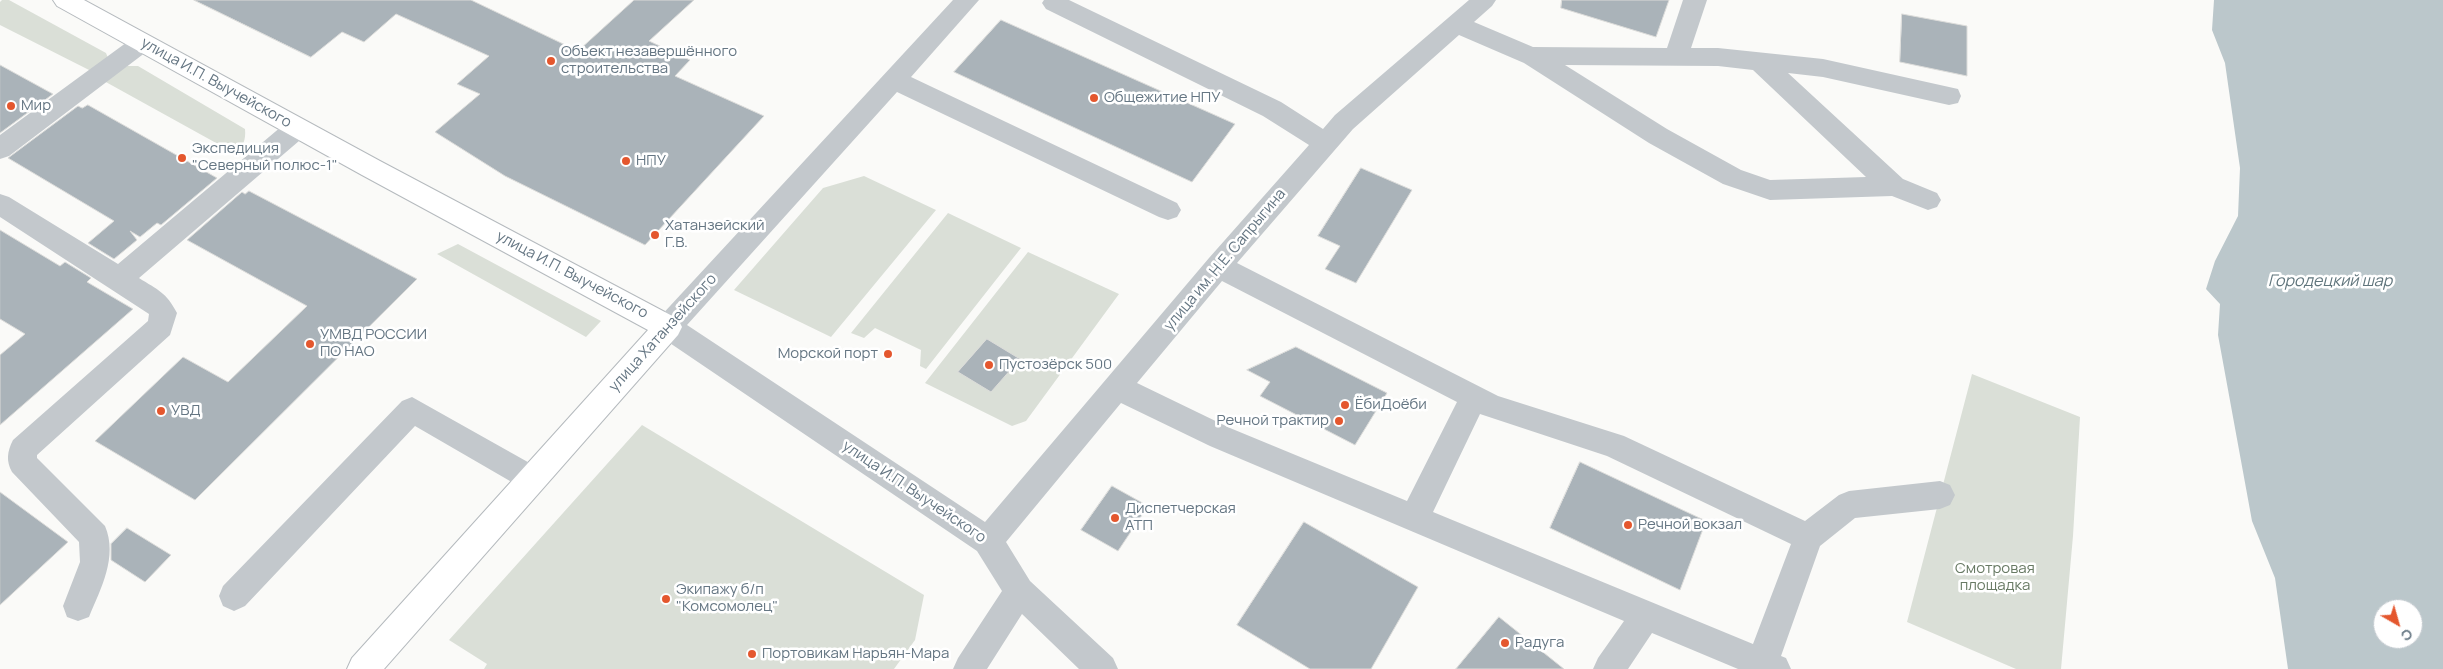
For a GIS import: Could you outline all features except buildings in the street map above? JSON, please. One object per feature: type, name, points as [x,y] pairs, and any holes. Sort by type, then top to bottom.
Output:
[{"type":"main road","name":"улица И.П. Выучейского","points":[[65,0],[297,128],[668,326]]},
{"type":"main road","name":"улица Хатанзейского","points":[[363,669],[668,326]]},
{"type":"street","name":"улица Хатанзейского","points":[[668,326],[967,0]]},
{"type":"street","name":"улица им. Н.Е. Сапрыгина","points":[[988,542],[1218,266],[1344,122],[1454,24],[1484,0]]},
{"type":"street","points":[[1676,58],[1695,0]]},
{"type":"street","points":[[1054,3],[1272,109],[1325,143]]},
{"type":"street","points":[[1454,24],[1531,56],[1658,136],[1732,177],[1770,190],[1894,186]]},
{"type":"street","points":[[0,149],[142,43]]},
{"type":"street","points":[[1531,56],[1718,57],[1760,61],[1823,68],[1949,96]]},
{"type":"street","points":[[1760,61],[1894,186],[1928,200]]},
{"type":"street","points":[[894,80],[1168,210]]},
{"type":"street","points":[[118,280],[297,128]]},
{"type":"street","points":[[0,204],[157,304],[163,313],[160,327],[23,449],[22,463],[94,536],[95,562],[78,606]]},
{"type":"street","points":[[1218,266],[1491,406],[1614,445],[1808,536]]},
{"type":"street","name":"улица И.П. Выучейского","points":[[668,326],[988,542],[1019,592],[1102,669]]},
{"type":"street","points":[[1117,387],[1220,438],[1415,517],[1769,666],[1808,536],[1849,505],[1940,495]]},
{"type":"street","points":[[1415,517],[1474,397]]},
{"type":"street","points":[[234,596],[412,410],[532,479]]},
{"type":"street","points":[[969,669],[1019,592]]},
{"type":"street","points":[[1609,669],[1647,614]]},
{"type":"green space","points":[[2,0],[9,0],[106,53],[108,58],[93,72],[0,25],[0,2]]},
{"type":"green space","points":[[127,66],[138,66],[245,129],[244,140],[236,154],[104,81]]},
{"type":"green space","points":[[864,176],[936,210],[831,337],[734,290],[823,188]]},
{"type":"green space","points":[[948,213],[1021,248],[926,369],[920,366],[921,350],[875,328],[864,338],[851,333]]},
{"type":"green space","points":[[458,244],[601,321],[586,337],[437,254]]},
{"type":"green space","points":[[1028,252],[1119,294],[1026,421],[1012,426],[925,383]]},
{"type":"green space","name":"Смотровая площадка","points":[[1972,374],[2080,417],[2073,536],[2061,669],[2016,669],[1907,622]]},
{"type":"green space","points":[[642,425],[924,595],[915,640],[894,669],[484,669],[487,664],[449,640]]},
{"type":"water","name":"Городецкий шар","points":[[2214,0],[2443,0],[2443,669],[2288,669],[2275,578],[2252,521],[2218,335],[2220,304],[2206,289],[2215,261],[2238,216],[2240,168],[2225,63],[2212,30]]},
{"type":"place","name":"Объект незавершённого строительства","points":[[551,61]]},
{"type":"place","name":"Общежитие НПУ","points":[[1094,98]]},
{"type":"place","name":"Мир","points":[[11,106]]},
{"type":"place","name":"Экспедиция \"Северный полюс-1\"","points":[[182,158]]},
{"type":"place","name":"НПУ","points":[[626,161]]},
{"type":"place","name":"Хатанзейский Г.В.","points":[[655,235]]},
{"type":"place","name":"УМВД РОССИИ ПО НАО","points":[[310,344]]},
{"type":"place","name":"Морской порт","points":[[888,354]]},
{"type":"place","name":"Пустозёрск 500","points":[[989,365]]},
{"type":"place","name":"ЁбиДоёби","points":[[1345,405]]},
{"type":"place","name":"УВД","points":[[161,411]]},
{"type":"place","name":"Речной трактир","points":[[1339,421]]},
{"type":"place","name":"Диспетчерская АТП","points":[[1115,518]]},
{"type":"place","name":"Речной вокзал","points":[[1628,525]]},
{"type":"place","name":"Экипажу б/п \"Комсомолец\"","points":[[666,599]]},
{"type":"place","name":"Радуга","points":[[1505,643]]},
{"type":"place","name":"Портовикам Нарьян-Мара","points":[[752,654]]}]
